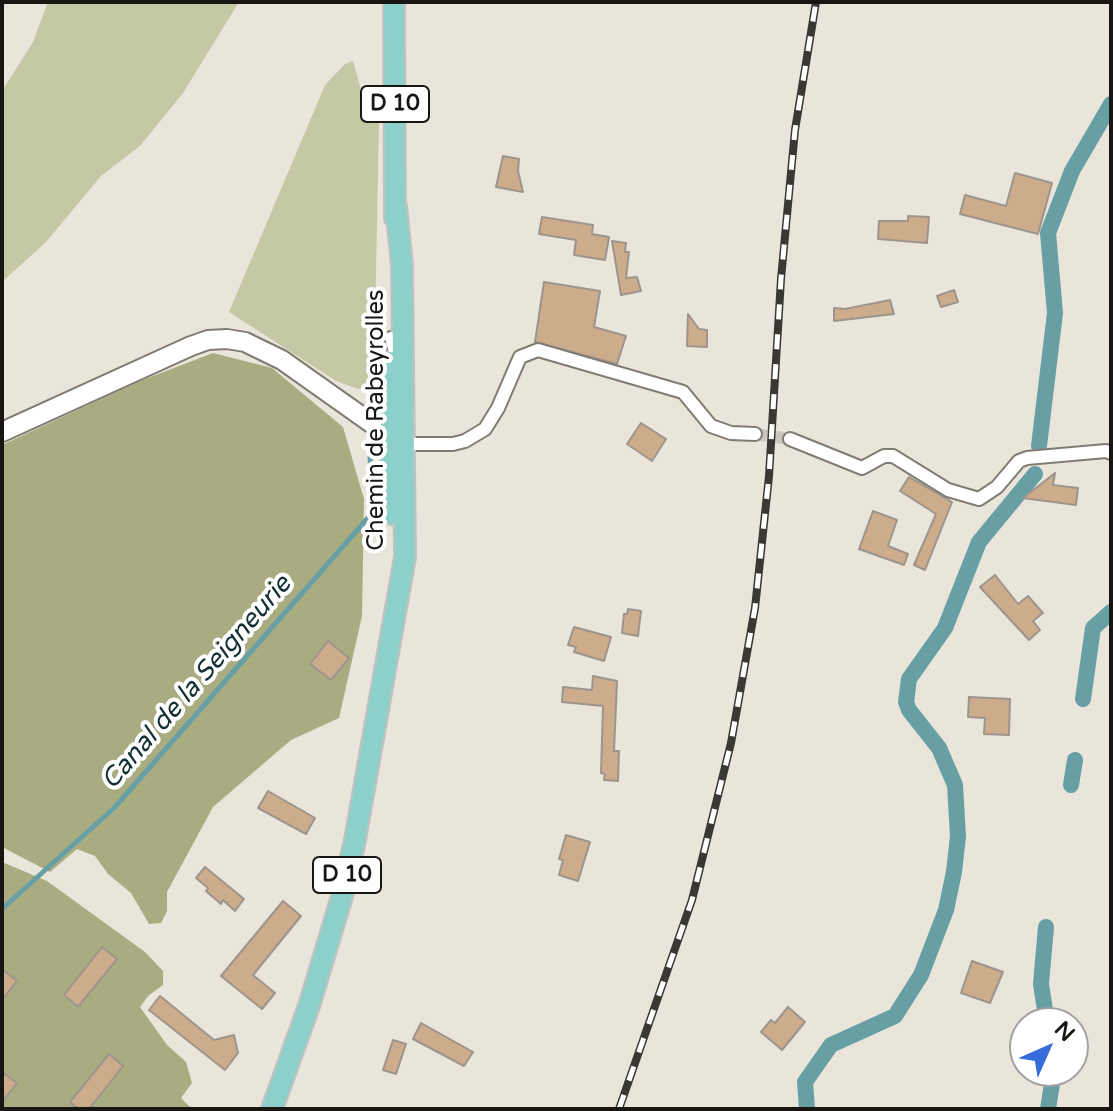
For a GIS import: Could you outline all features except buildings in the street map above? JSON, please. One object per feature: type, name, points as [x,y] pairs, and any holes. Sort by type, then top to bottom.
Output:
[{"type":"main road","name":"Chemin de Rabeyrolles","points":[[272,1109],[309,1006],[343,893],[405,557],[391,338],[396,206],[394,2]]},
{"type":"main road","name":"Chemin de Rabeyrolles","points":[[392,633],[402,265],[396,206]]},
{"type":"street","points":[[2,432],[191,346],[208,340],[227,339],[261,348],[282,360],[398,442],[453,444],[485,429],[498,408],[520,357],[538,350],[683,392],[711,426],[731,433],[755,434]]},
{"type":"street","points":[[790,439],[862,468],[884,456],[893,456],[948,490],[979,499],[997,487],[1019,461],[1027,458],[1111,453]]},
{"type":"green space","points":[[48,2],[239,2],[183,93],[140,146],[101,176],[46,242],[2,282],[2,91],[33,42]]},
{"type":"green space","points":[[353,61],[362,93],[373,94],[379,120],[374,381],[369,387],[358,389],[336,381],[229,312],[325,85],[345,64]]},
{"type":"green space","points":[[213,353],[272,368],[343,427],[364,499],[362,616],[339,718],[291,740],[213,807],[167,892],[167,911],[161,923],[149,924],[131,893],[108,874],[95,856],[77,849],[50,872],[2,847],[2,445],[140,381]]},
{"type":"green space","points":[[2,862],[47,881],[145,952],[163,971],[163,985],[148,996],[140,1007],[167,1045],[186,1062],[192,1083],[181,1098],[192,1109],[2,1109]]},
{"type":"waterway","points":[[1039,446],[1055,313],[1048,233],[1072,171],[1111,104]]},
{"type":"waterway","name":"Canal de la Seigneurie","points":[[2,909],[115,807],[374,511],[370,457]]},
{"type":"waterway","points":[[807,1109],[805,1082],[831,1045],[895,1016],[921,975],[946,910],[958,836],[955,785],[939,748],[909,710],[906,702],[909,679],[945,628],[979,542],[1035,474]]},
{"type":"waterway","points":[[1083,699],[1093,628],[1111,612]]},
{"type":"waterway","points":[[1071,785],[1075,760]]},
{"type":"waterway","points":[[1045,1007],[1041,984],[1046,927]]},
{"type":"waterway","points":[[1048,1109],[1051,1087]]},
{"type":"tunnel","points":[[755,434],[790,439]]},
{"type":"railway","points":[[619,1109],[692,900],[731,743],[755,608],[769,476],[781,279],[795,130],[816,2]]}]
